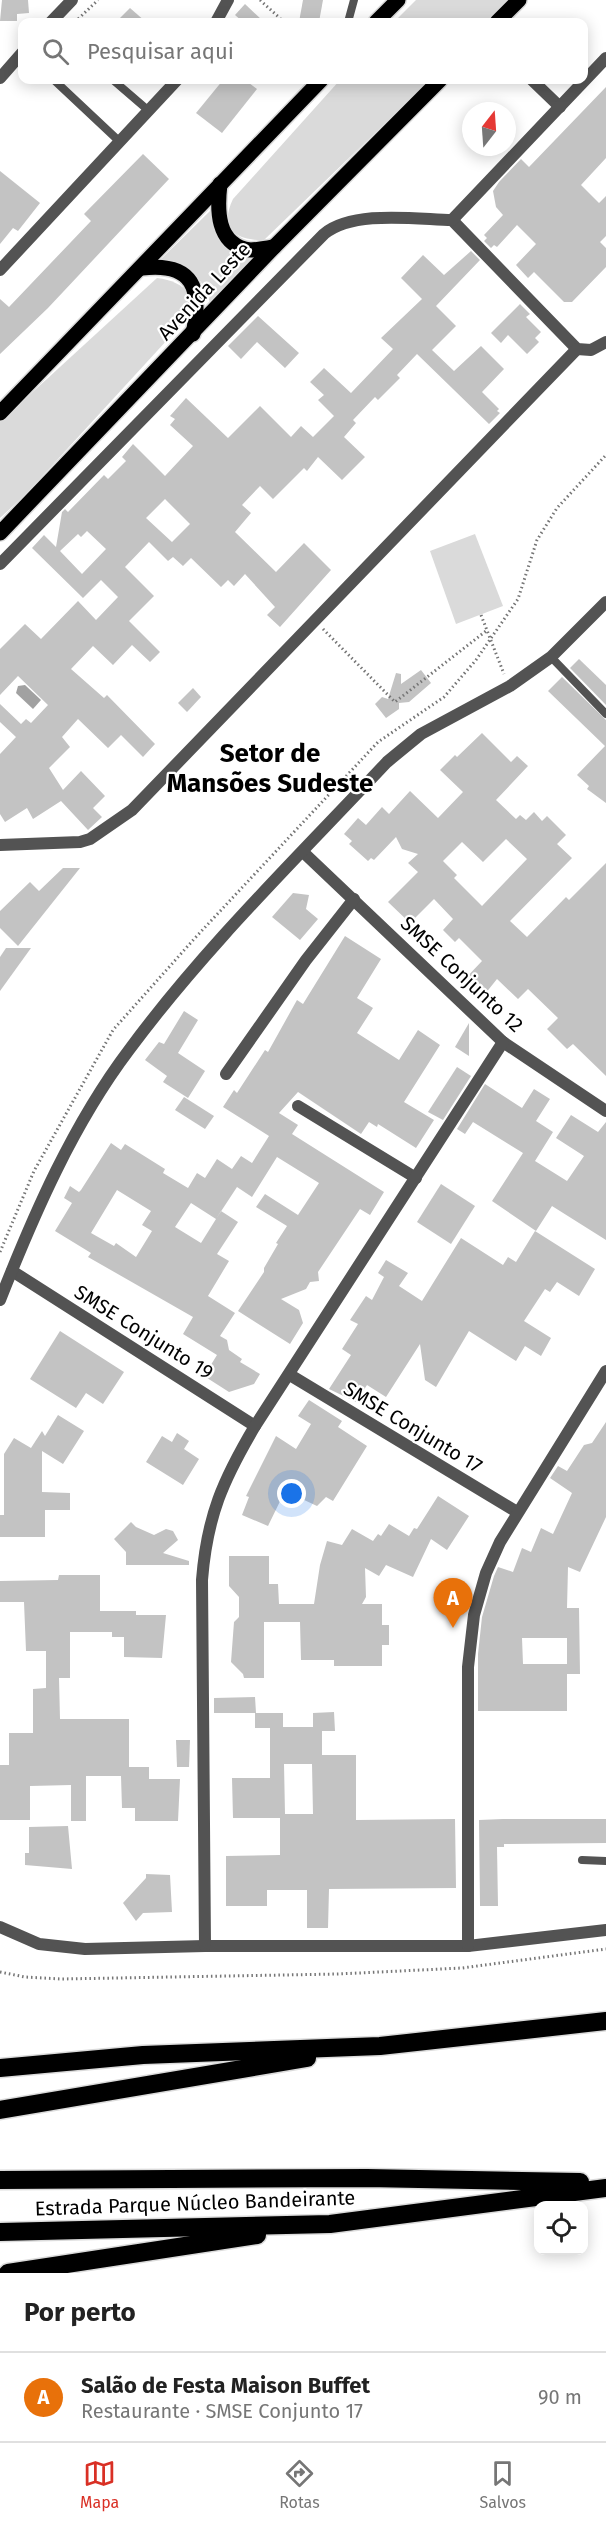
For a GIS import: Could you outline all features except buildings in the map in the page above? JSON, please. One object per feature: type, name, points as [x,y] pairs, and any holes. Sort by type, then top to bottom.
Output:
[{"type":"highway","points":[[0,2110],[380,2046],[606,2021]]},
{"type":"highway","points":[[0,2068],[143,2055],[380,2046]]},
{"type":"highway","points":[[0,2180],[367,2178],[606,2183]]},
{"type":"highway","name":"Estrada Parque Núcleo Bandeirante","points":[[0,2232],[330,2224],[606,2188]]},
{"type":"highway","points":[[8,2273],[330,2224]]},
{"type":"main road","points":[[380,18],[399,0]]},
{"type":"main road","points":[[501,18],[519,0]]},
{"type":"main road","points":[[0,413],[317,84]]},
{"type":"main road","name":"Avenida Leste","points":[[0,533],[274,247],[436,84]]},
{"type":"main road","points":[[220,184],[217,214],[228,238],[250,250],[274,247]]},
{"type":"main road","points":[[142,268],[164,267],[174,270],[185,275],[194,285],[197,316],[193,334]]},
{"type":"street","points":[[55,18],[72,0]]},
{"type":"street","points":[[218,18],[228,0]]},
{"type":"street","points":[[588,77],[606,58]]},
{"type":"street","points":[[0,78],[18,59]]},
{"type":"street","points":[[0,270],[173,84]]},
{"type":"street","points":[[536,84],[560,107]]},
{"type":"street","points":[[452,220],[582,84]]},
{"type":"street","points":[[0,564],[336,224],[352,220],[452,220],[577,349],[591,350],[606,342]]},
{"type":"street","points":[[0,845],[80,842],[104,830],[132,810],[577,349]]},
{"type":"street","points":[[0,1300],[47,1191],[86,1116],[128,1051],[178,988],[396,755],[421,734],[510,686],[551,657],[606,602]]},
{"type":"street","name":"SMSE Conjunto 12","points":[[303,852],[503,1042],[606,1111]]},
{"type":"street","points":[[226,1074],[306,960],[354,899]]},
{"type":"street","points":[[205,1946],[202,1614],[205,1547],[214,1505],[231,1466],[255,1426],[503,1042]]},
{"type":"street","points":[[298,1106],[416,1178]]},
{"type":"street","name":"SMSE Conjunto 19","points":[[12,1271],[255,1426]]},
{"type":"street","points":[[468,1946],[468,1667],[474,1615],[486,1573],[517,1512],[606,1371]]},
{"type":"street","name":"SMSE Conjunto 17","points":[[290,1375],[517,1512]]},
{"type":"street","points":[[0,1927],[39,1944],[60,1948],[468,1946],[606,1930]]},
{"type":"lane","points":[[349,18],[354,0]]},
{"type":"lane","points":[[58,84],[120,142]]},
{"type":"lane","points":[[118,84],[149,111]]},
{"type":"lane","points":[[551,657],[606,714]]},
{"type":"lane","points":[[582,1860],[606,1861]]},
{"type":"path","points":[[79,18],[98,0]]},
{"type":"path","points":[[260,0],[280,18]]},
{"type":"path","points":[[481,615],[510,686]]},
{"type":"path","points":[[315,621],[395,702],[486,631]]},
{"type":"path","points":[[0,1972],[25,1977],[61,1979],[338,1974],[462,1968],[606,1949]]},
{"type":"shaded area","points":[[416,0],[511,0],[493,18],[398,18]]},
{"type":"shaded area","points":[[336,84],[426,84],[264,240],[245,238],[232,231],[228,218],[233,199]]},
{"type":"shaded area","points":[[210,211],[215,232],[223,245],[237,254],[257,259],[211,306],[203,286],[193,274],[179,266],[158,262]]},
{"type":"shaded area","points":[[157,278],[176,283],[191,295],[190,315],[25,495],[0,518],[0,422]]},
{"type":"shaded area","points":[[475,534],[503,606],[456,624],[430,551]]},
{"type":"shaded area","points":[[25,685],[41,700],[33,709],[16,693],[18,686]]},
{"type":"place","name":"Salão de Festa Maison Buffet","points":[[453,1628]]},
{"type":"district","name":"Setor de Mansões Sudeste","points":[[270,768]]}]
